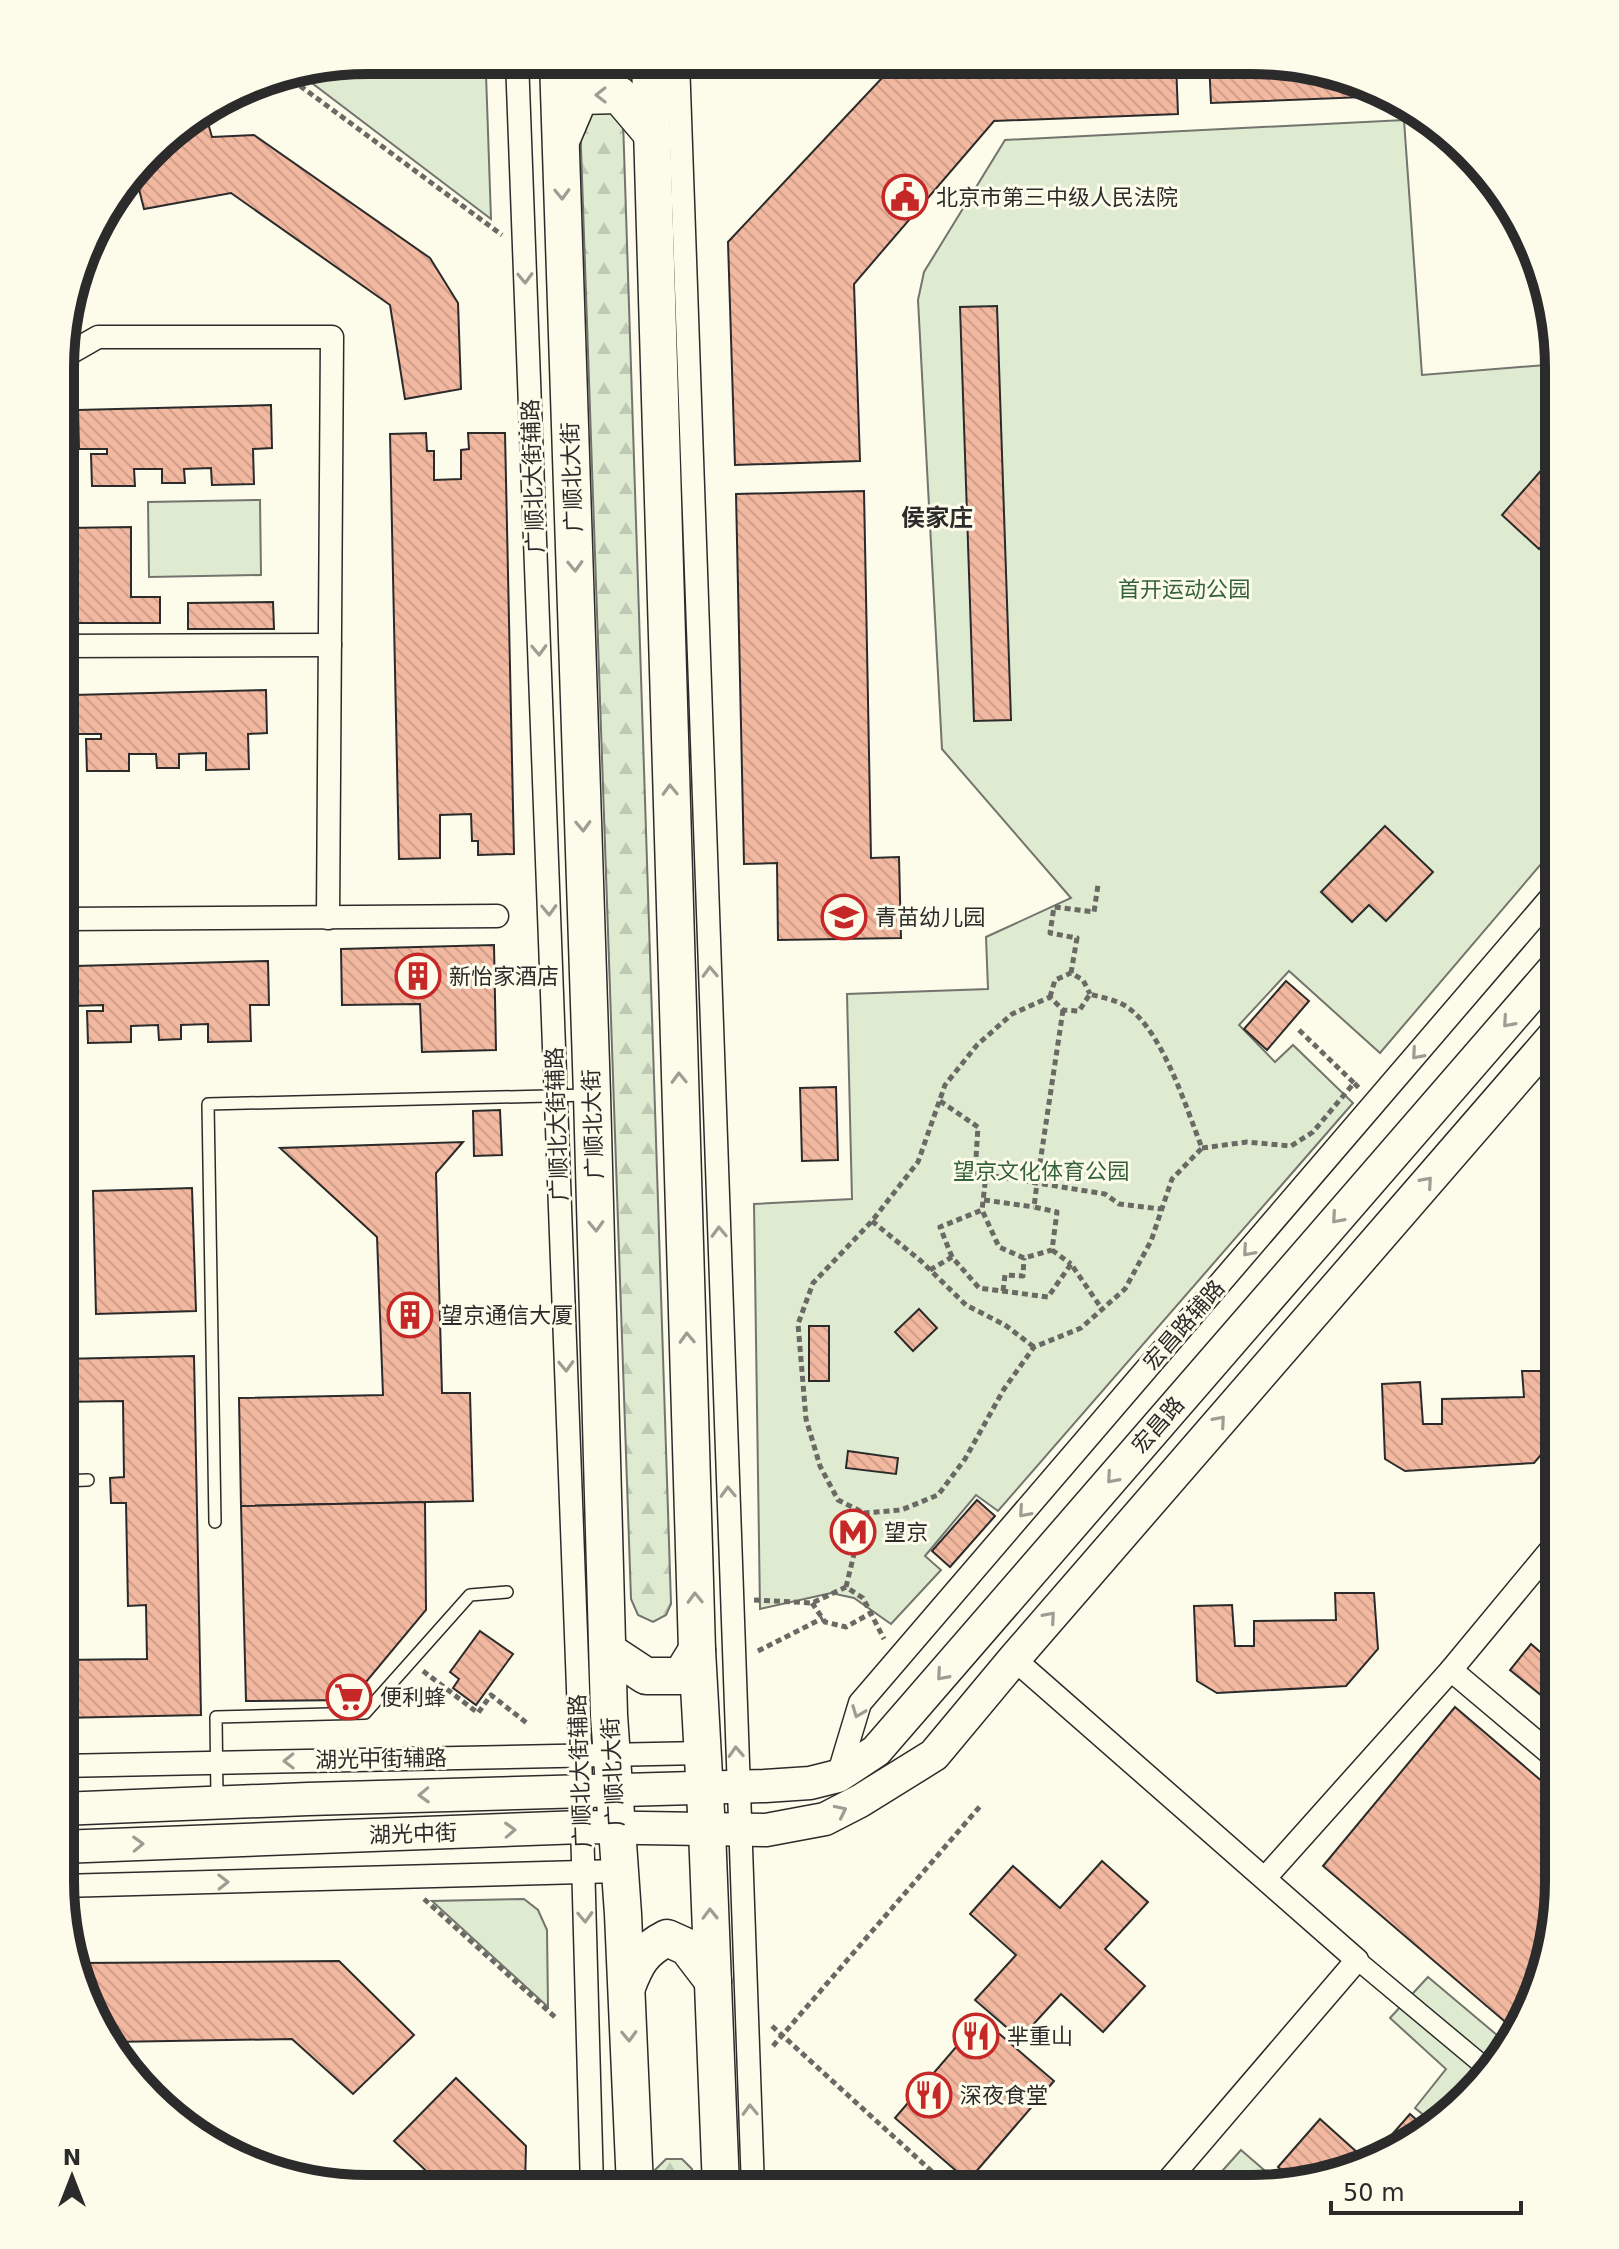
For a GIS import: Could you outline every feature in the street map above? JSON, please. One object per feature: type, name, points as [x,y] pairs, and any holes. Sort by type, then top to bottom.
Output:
[{"type":"main road","name":"广顺北大街","points":[[558,74],[608,1651],[596,1755],[598,1827],[619,1871],[634,2175]]},
{"type":"main road","points":[[650,74],[697,1650],[715,1776],[738,1830],[713,1981],[720,2175]]},
{"type":"main road","points":[[561,141],[580,96],[619,95],[652,134]]},
{"type":"main road","name":"宏昌路","points":[[715,1776],[810,1783],[838,1776],[876,1751],[1545,979]]},
{"type":"main road","name":"宏昌路","points":[[738,1830],[825,1819],[934,1755],[1545,1046]]},
{"type":"main road","points":[[608,1651],[646,1676],[681,1676],[697,1650]]},
{"type":"main road","name":"湖光中街","points":[[74,1808],[598,1790],[715,1776]]},
{"type":"main road","name":"湖光中街","points":[[74,1846],[598,1827],[738,1830]]},
{"type":"main road","points":[[626,1988],[637,1961],[650,1946],[667,1938],[687,1947],[713,1981]]},
{"type":"street","name":"广顺北大街辅路","points":[[518,74],[556,1095],[596,1755]]},
{"type":"street","points":[[678,74],[715,1776]]},
{"type":"street","points":[[75,350],[98,337],[332,337],[328,918]]},
{"type":"street","points":[[74,646],[330,645]]},
{"type":"street","name":"宏昌路辅路","points":[[838,1776],[860,1703],[1545,904]]},
{"type":"street","points":[[74,919],[497,916]]},
{"type":"street","points":[[1265,1878],[1451,1670],[1545,1557]]},
{"type":"street","points":[[1014,1659],[1357,1960],[1481,2064]]},
{"type":"street","points":[[1451,1670],[1545,1749]]},
{"type":"street","name":"湖光中街辅路","points":[[74,1766],[596,1755],[715,1776]]},
{"type":"street","name":"广顺北大街辅路","points":[[592,2175],[584,1872],[598,1827]]},
{"type":"street","points":[[738,1830],[752,2175]]},
{"type":"street","points":[[74,1886],[619,1871]]},
{"type":"street","points":[[1173,2175],[1357,1960]]},
{"type":"lane","points":[[215,1522],[208,1104],[592,1095]]},
{"type":"lane","points":[[74,1481],[88,1480]]},
{"type":"lane","points":[[217,1803],[216,1717],[365,1713],[470,1595],[507,1592]]},
{"type":"path","points":[[296,83],[502,235]]},
{"type":"path","points":[[1071,973],[1077,938],[1050,933],[1054,907],[1094,912],[1098,885]]},
{"type":"path","points":[[1071,973],[1083,980],[1090,994],[1123,1003],[1145,1024],[1160,1046],[1202,1148]]},
{"type":"path","points":[[1071,973],[1055,980],[1050,997],[1012,1014],[977,1045],[945,1085],[918,1162],[872,1221],[813,1283],[798,1324],[806,1419],[820,1466],[838,1500],[864,1513],[901,1510],[938,1495],[965,1459],[1004,1389],[1034,1347],[1081,1328],[1125,1289],[1151,1241],[1172,1179],[1202,1148],[1247,1142],[1291,1146],[1313,1132],[1354,1083]]},
{"type":"path","points":[[1050,997],[1063,1010],[1079,1011],[1090,994]]},
{"type":"path","points":[[1034,1207],[1063,1010]]},
{"type":"path","points":[[1299,1030],[1361,1090]]},
{"type":"path","points":[[940,1101],[978,1127],[975,1173],[1105,1194],[1119,1204],[1162,1209]]},
{"type":"path","points":[[986,1175],[982,1210],[999,1247],[1024,1258],[1052,1250]]},
{"type":"path","points":[[984,1200],[1057,1212],[1052,1250]]},
{"type":"path","points":[[982,1210],[940,1227],[952,1257],[979,1288],[1048,1297],[1071,1264]]},
{"type":"path","points":[[872,1221],[966,1305],[1005,1325],[1034,1347]]},
{"type":"path","points":[[1052,1250],[1071,1264],[1102,1309]]},
{"type":"path","points":[[930,1270],[952,1257]]},
{"type":"path","points":[[1003,1291],[1005,1275],[1023,1276],[1024,1258]]},
{"type":"path","points":[[846,1587],[864,1513]]},
{"type":"path","points":[[753,1600],[812,1603],[846,1587]]},
{"type":"path","points":[[846,1587],[863,1598],[887,1646]]},
{"type":"path","points":[[812,1603],[825,1622],[846,1627],[871,1613]]},
{"type":"path","points":[[758,1651],[823,1618]]},
{"type":"path","points":[[411,1661],[478,1713],[491,1695],[528,1724]]},
{"type":"path","points":[[773,2046],[982,1804]]},
{"type":"path","points":[[414,1891],[555,2017]]},
{"type":"path","points":[[772,2026],[936,2175]]},
{"type":"green space","points":[[368,74],[486,74],[491,219],[309,80]]},
{"type":"green space","points":[[600,101],[623,120],[671,1604],[666,1615],[653,1622],[638,1615],[631,1599],[580,120]]},
{"type":"green space","points":[[1404,120],[1422,375],[1545,365],[1545,859],[1380,1053],[1289,971],[1239,1025],[1275,1062],[1293,1045],[1353,1103],[998,1511],[976,1495],[925,1556],[941,1570],[891,1624],[854,1598],[831,1593],[760,1609],[754,1204],[852,1199],[847,994],[988,989],[986,937],[1071,898],[942,749],[918,300],[924,272],[1005,140]]},
{"type":"green space","points":[[260,500],[261,575],[149,577],[148,502]]},
{"type":"green space","points":[[524,1899],[538,1910],[547,1930],[548,2007],[432,1901]]},
{"type":"green space","points":[[1428,1977],[1500,2037],[1472,2075],[1426,2117],[1415,2108],[1446,2069],[1390,2018]]},
{"type":"green space","points":[[1241,2150],[1269,2174],[1251,2175],[1219,2175]]},
{"type":"green space","points":[[666,2159],[682,2159],[692,2169],[692,2175],[653,2175]]},
{"type":"building","points":[[886,74],[1176,74],[1178,114],[994,121],[854,284],[860,461],[735,465],[728,242]]},
{"type":"building","points":[[1210,74],[1289,77],[1327,84],[1365,97],[1211,103]]},
{"type":"building","points":[[208,123],[212,137],[254,135],[430,258],[458,303],[461,389],[405,399],[390,305],[231,193],[144,209],[138,185],[173,148],[182,145],[183,140]]},
{"type":"building","points":[[997,306],[1011,720],[974,721],[960,307]]},
{"type":"building","points":[[271,405],[272,448],[253,449],[254,484],[212,485],[211,468],[184,469],[185,483],[162,483],[162,469],[134,469],[135,486],[92,486],[91,454],[107,454],[107,449],[79,449],[78,410]]},
{"type":"building","points":[[426,433],[427,451],[434,451],[434,480],[461,479],[461,450],[469,449],[468,433],[505,433],[514,854],[478,855],[478,841],[472,841],[471,814],[440,815],[440,858],[399,859],[390,434]]},
{"type":"building","points":[[1545,466],[1545,542],[1539,549],[1502,515]]},
{"type":"building","points":[[864,491],[871,858],[899,857],[901,938],[778,940],[777,863],[744,864],[736,494]]},
{"type":"building","points":[[131,527],[131,597],[160,597],[160,623],[74,623],[74,528]]},
{"type":"building","points":[[273,602],[274,629],[188,629],[188,603]]},
{"type":"building","points":[[266,690],[267,733],[248,734],[249,769],[206,770],[206,753],[179,754],[179,768],[157,768],[156,754],[129,754],[129,771],[87,771],[86,739],[101,739],[101,734],[74,734],[74,695]]},
{"type":"building","points":[[1385,826],[1433,872],[1386,921],[1369,905],[1352,922],[1321,892]]},
{"type":"building","name":"新怡家酒店","points":[[494,945],[496,1050],[422,1052],[420,1004],[342,1005],[341,949]]},
{"type":"building","points":[[268,961],[269,1005],[250,1005],[251,1041],[208,1042],[208,1024],[181,1025],[181,1039],[159,1040],[158,1025],[131,1026],[131,1042],[88,1043],[87,1011],[103,1011],[103,1005],[76,1006],[75,966]]},
{"type":"building","points":[[1286,981],[1309,1001],[1267,1050],[1244,1029]]},
{"type":"building","points":[[836,1087],[838,1160],[802,1161],[800,1088]]},
{"type":"building","points":[[500,1110],[502,1155],[474,1156],[473,1111]]},
{"type":"building","name":"望京通信大厦","points":[[463,1142],[436,1173],[442,1393],[470,1393],[473,1501],[241,1506],[239,1398],[383,1395],[377,1237],[280,1148]]},
{"type":"building","points":[[192,1188],[196,1311],[96,1314],[93,1191]]},
{"type":"building","points":[[919,1309],[937,1328],[913,1351],[895,1332]]},
{"type":"building","points":[[809,1326],[829,1326],[829,1381],[809,1381]]},
{"type":"building","points":[[194,1356],[201,1715],[74,1718],[74,1660],[147,1659],[146,1605],[128,1606],[126,1503],[111,1503],[110,1478],[124,1477],[123,1401],[74,1402],[74,1359]]},
{"type":"building","points":[[1522,1371],[1545,1371],[1545,1450],[1534,1463],[1405,1471],[1385,1459],[1382,1384],[1420,1382],[1423,1424],[1442,1424],[1442,1399],[1524,1397]]},
{"type":"building","points":[[848,1451],[898,1458],[896,1474],[846,1468]]},
{"type":"building","points":[[977,1500],[995,1516],[950,1567],[932,1551]]},
{"type":"building","points":[[425,1502],[426,1610],[351,1700],[246,1701],[241,1506]]},
{"type":"building","points":[[1335,1593],[1374,1593],[1378,1649],[1346,1686],[1217,1693],[1197,1681],[1194,1606],[1232,1605],[1235,1646],[1254,1646],[1254,1621],[1336,1620]]},
{"type":"building","points":[[480,1631],[513,1654],[476,1705],[453,1688],[459,1679],[450,1672]]},
{"type":"building","points":[[1531,1644],[1545,1656],[1545,1698],[1510,1670]]},
{"type":"building","points":[[1455,1707],[1545,1784],[1542,1919],[1535,1957],[1508,2024],[1323,1866]]},
{"type":"building","points":[[1102,1861],[1148,1902],[1105,1949],[1145,1986],[1103,2032],[1061,1994],[1020,2039],[975,2000],[1016,1955],[970,1914],[1013,1866],[1060,1908]]},
{"type":"building","points":[[339,1961],[414,2035],[353,2094],[292,2039],[123,2042],[104,2011],[86,1963]]},
{"type":"building","points":[[981,2018],[1054,2081],[973,2175],[961,2175],[895,2118]]},
{"type":"building","points":[[456,2078],[526,2146],[525,2175],[431,2175],[394,2141]]},
{"type":"building","points":[[1410,2114],[1419,2122],[1385,2143]]},
{"type":"building","points":[[1320,2119],[1359,2154],[1327,2165],[1284,2172],[1278,2167]]},
{"type":"place","name":"北京市第三中级人民法院","points":[[905,197]]},
{"type":"place","name":"青苗幼儿园","points":[[844,917]]},
{"type":"place","name":"新怡家酒店","points":[[418,976]]},
{"type":"place","name":"望京通信大厦","points":[[410,1315]]},
{"type":"place","name":"望京","points":[[853,1532]]},
{"type":"place","name":"便利蜂","points":[[349,1697]]},
{"type":"place","name":"芈重山","points":[[976,2036]]},
{"type":"place","name":"深夜食堂","points":[[929,2095]]},
{"type":"district","name":"侯家庄","points":[[937,518]]},
{"type":"park label","name":"首开运动公园","points":[[1184,589]]},
{"type":"park label","name":"望京文化体育公园","points":[[1041,1171]]}]
